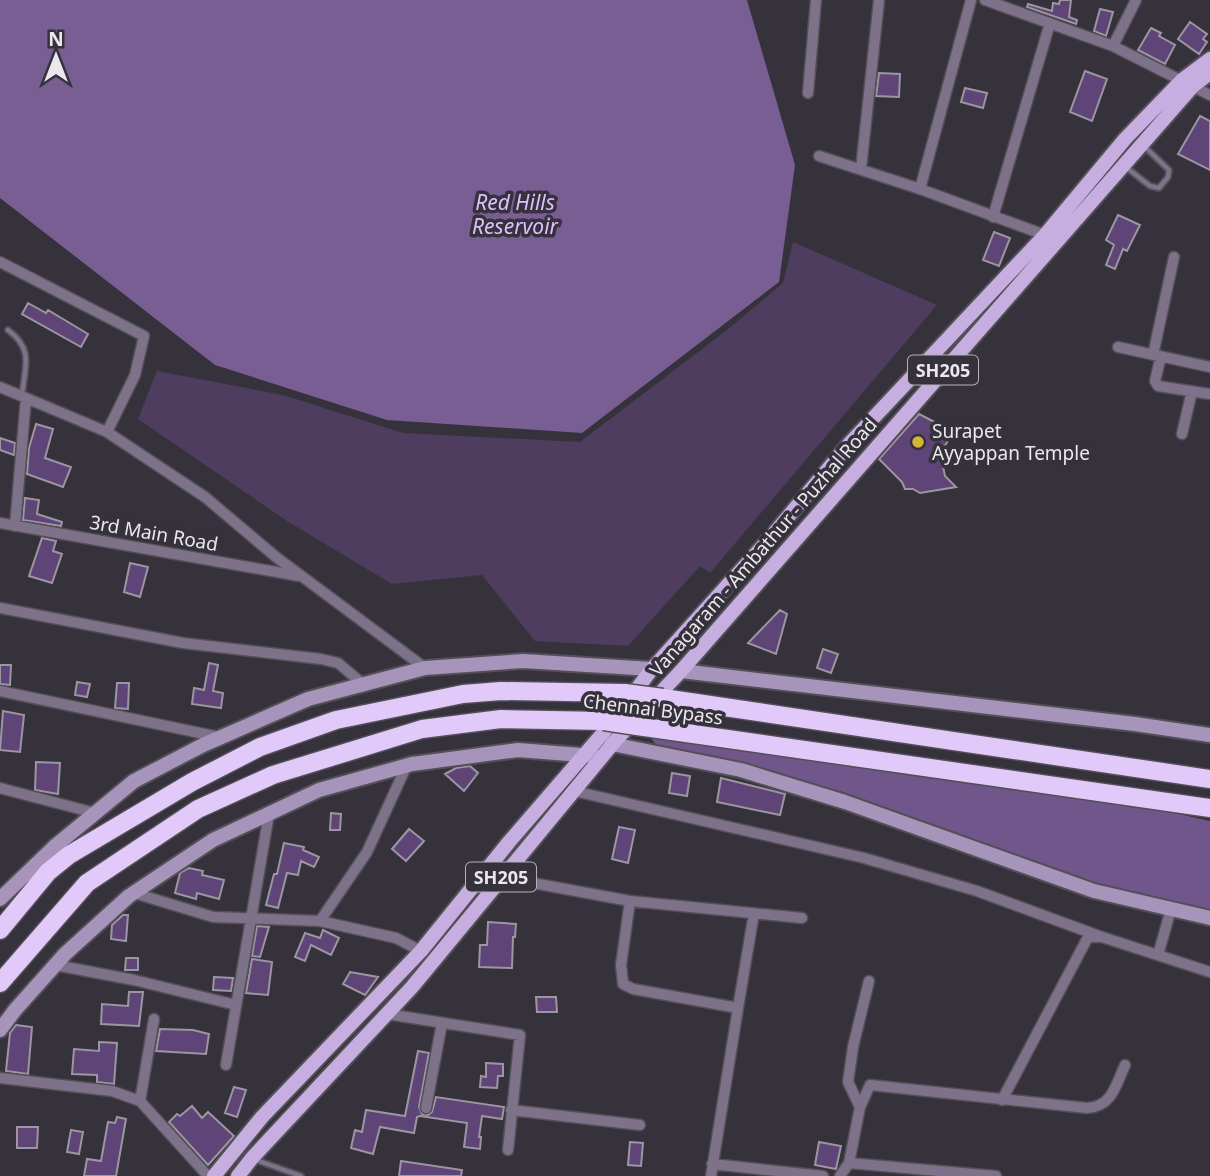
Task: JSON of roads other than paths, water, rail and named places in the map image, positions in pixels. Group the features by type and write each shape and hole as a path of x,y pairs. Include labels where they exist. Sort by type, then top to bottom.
{"highway":[{"name":"Chennai Bypass","path":"0,930 48,872 69,855 192,782 260,747 336,720 463,694 618,692 1210,779"},
{"name":"Chennai Bypass","path":"0,983 87,883 198,809 273,775 422,729 501,719 604,721 1210,808"}],"main road":[{"path":"214,1176 262,1116 421,951 652,669 771,537 849,444 1105,174 1125,139 1210,59"},
{"name":"Vanagaram - Ambathur - Puzhal Road","path":"238,1176 387,1014 612,744 681,671 909,409 1105,174 1122,165 1141,144 1187,83 1210,73"},
{"path":"894,395 909,409"}],"street":[{"path":"808,93 816,0"},
{"path":"861,169 879,0"},
{"path":"920,189 971,0"},
{"path":"985,0 1020,5 1050,23 1113,46 1210,95"},
{"path":"1113,46 1136,0"},
{"path":"993,217 1050,23"},
{"path":"819,156 920,189 1045,235"},
{"path":"1174,257 1154,381 1158,386 1210,394"},
{"path":"0,262 144,336 135,374 107,432"},
{"path":"1118,347 1210,367"},
{"path":"0,387 107,432 205,497 303,577 425,668"},
{"path":"1182,434 1192,391"},
{"path":"15,526 24,397"},
{"name":"3rd Main Road","path":"0,523 303,577"},
{"path":"0,608 183,643 321,659 338,663 363,684"},
{"path":"2,892 134,781 219,737 307,699 425,668 523,661 652,669"},
{"path":"681,671 1135,723 1210,735"},
{"path":"0,691 219,737"},
{"path":"612,744 741,770 845,802 1094,891 1210,918"},
{"path":"0,1030 55,965 134,893 213,840 319,790 407,765 518,750 585,754 601,758"},
{"path":"320,921 367,852 407,765"},
{"path":"0,788 95,813"},
{"path":"574,790 864,859 976,891 1102,937 1210,972"},
{"path":"226,1065 268,814"},
{"path":"501,877 630,901 802,918"},
{"path":"134,893 213,917 320,921 396,938 421,951"},
{"path":"630,901 621,965 623,984 633,989 738,1008"},
{"path":"1158,955 1171,909"},
{"path":"711,1176 754,913"},
{"path":"1002,1100 1081,948 1088,937 1102,937"},
{"path":"55,965 134,980 236,1005"},
{"path":"860,1107 848,1082 853,1047 869,981"},
{"path":"387,1014 520,1035 508,1150"},
{"path":"140,1101 154,1019"},
{"path":"426,1108 442,1023"},
{"path":"840,1176 849,1163 860,1107 870,1085 1098,1108 1110,1096 1125,1065"},
{"path":"0,1078 112,1091 140,1101 208,1176"},
{"path":"511,1110 640,1125"},
{"path":"849,1163 996,1176"},
{"path":"712,1164 823,1176"}],"lane":[{"path":"1122,165 1150,186 1159,187 1168,177 1169,170 1141,144"},
{"path":"8,330 20,338 26,355 24,397"},
{"path":"252,1158 301,1176"}],"water":[{"name":"Red Hills Reservoir","path":"0,0 747,0 795,165 779,282 582,433 387,420 215,365 0,198"}],"place":[{"name":"Surapet Ayyappan Temple","path":"918,442"}]}
